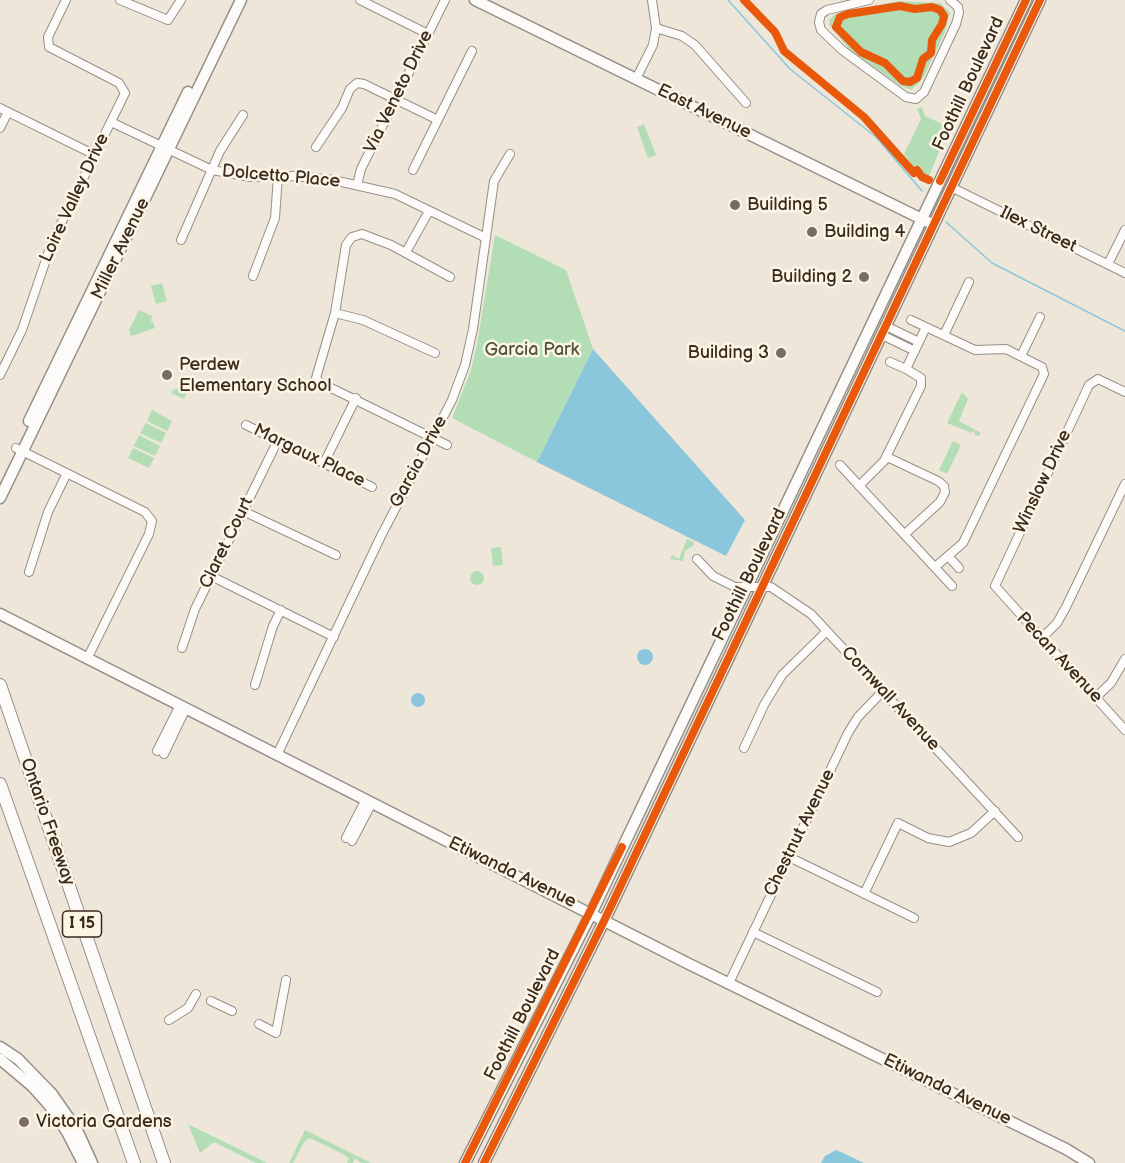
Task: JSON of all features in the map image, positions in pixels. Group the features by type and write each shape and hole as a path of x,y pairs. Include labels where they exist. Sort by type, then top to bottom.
{"highway":[{"name":"Ontario Freeway","path":"0,685 164,1163"},
{"name":"Ontario Freeway","path":"0,784 134,1163"}],"main road":[{"name":"Miller Avenue","path":"165,150 234,0"},
{"name":"Miller Avenue","path":"0,480 18,450 241,0"},
{"name":"East Avenue","path":"475,0 934,225"},
{"name":"Foothill Boulevard","path":"465,1163 592,912 1026,0"},
{"name":"Foothill Boulevard","path":"484,1163 605,919 760,587 1040,0"},
{"name":"Miller Avenue","path":"0,498 18,450"},
{"name":"Etiwanda Avenue","path":"0,614 729,983 1066,1149 1089,1163"},
{"path":"0,1047 40,1079 77,1130 92,1163"},
{"path":"0,1059 18,1073 49,1105 67,1132 83,1163"},
{"path":"18,1073 24,1072 62,1108"}],"street":[{"name":"Loire Valley Drive","path":"0,375 22,330 52,242 111,123 124,89 119,83 54,50 48,44 48,37 66,0"},
{"path":"120,0 168,20 181,0"},
{"path":"360,0 428,34"},
{"name":"Via Veneto Drive","path":"357,185 361,169 444,0"},
{"path":"636,79 653,45 656,28 652,0"},
{"path":"869,0 858,1 821,14 819,22 821,30 842,50 906,97 916,99 924,92 956,24 958,6 950,0"},
{"path":"656,28 682,36 695,45 746,103"},
{"path":"413,170 472,51"},
{"path":"316,147 354,84 364,84 438,120"},
{"path":"0,128 4,110 95,154"},
{"path":"181,240 212,170 243,115"},
{"name":"Dolcetto Place","path":"111,123 212,170 240,176 333,180 396,194 486,238"},
{"name":"Garcia Drive","path":"277,754 381,536 452,400 465,365 494,181 510,154"},
{"path":"253,276 275,218 279,176"},
{"name":"Ilex Street","path":"951,187 1125,273"},
{"path":"406,252 429,211"},
{"path":"1108,264 1125,230"},
{"path":"447,445 356,398 319,382 316,378 335,313 346,245 352,237 362,234 406,252 450,278"},
{"path":"944,335 969,282"},
{"path":"335,313 363,320 435,353"},
{"path":"1021,356 1040,316"},
{"path":"911,320 975,350 1005,349 1042,367 1044,374 963,543 935,567"},
{"path":"906,369 926,327"},
{"path":"884,330 896,342 916,349"},
{"path":"884,330 916,349"},
{"path":"0,352 9,357"},
{"path":"859,486 887,457 922,381 919,375 890,362"},
{"name":"Winslow Drive","path":"995,586 1084,395 1094,380 1102,380 1125,392"},
{"path":"324,463 356,398"},
{"name":"Margaux Place","path":"246,425 372,487"},
{"name":"Claret Court","path":"182,648 195,609 278,440"},
{"path":"18,450 145,512 152,520 149,534 87,659"},
{"path":"887,457 938,481 945,492 940,502 904,534"},
{"path":"840,465 952,586"},
{"path":"29,572 48,512 67,473"},
{"path":"1041,639 1057,623 1066,608 1125,484"},
{"path":"243,511 336,555"},
{"path":"948,556 959,567"},
{"path":"697,559 713,576 735,587 747,588"},
{"path":"212,576 334,637"},
{"name":"Pecan Avenue","path":"995,586 1125,729"},
{"name":"Cornwall Avenue","path":"747,588 771,587 794,600 827,631 1018,837"},
{"path":"255,685 280,610"},
{"path":"744,748 764,705 782,675 827,631"},
{"path":"1095,698 1111,683 1125,659"},
{"name":"Chestnut Avenue","path":"729,983 851,727 883,691"},
{"path":"160,753 183,707"},
{"path":"349,840 369,801"},
{"path":"864,894 898,823 928,838 949,842 971,833 994,811"},
{"path":"789,857 914,918"},
{"path":"753,932 877,992"},
{"path":"259,1024 276,1033 286,980"},
{"path":"169,1020 188,1008 196,994"},
{"path":"211,1001 232,1011"}],"green space":[{"path":"898,1 940,3 950,12 945,32 922,80 911,90 899,85 849,49 829,25 830,19 835,14"},
{"path":"922,107 925,116 949,127 927,181 922,179 904,154 921,119 917,109"},
{"path":"644,124 656,155 648,158 637,127"},
{"name":"Garcia Park","path":"495,235 566,270 593,349 537,462 452,418 471,370"},
{"path":"162,283 167,301 156,304 151,286"},
{"path":"139,310 152,316 151,323 153,322 155,328 131,336 129,330"},
{"path":"191,385 184,399 171,393 173,390"},
{"path":"962,392 968,399 959,421 981,433 979,436 975,435 974,430 972,433 947,423"},
{"path":"152,410 172,421 167,431 147,421"},
{"path":"146,423 166,433 161,443 140,433"},
{"path":"139,435 160,446 155,456 134,446"},
{"path":"953,441 961,445 947,474 939,470"},
{"path":"133,448 154,458 149,468 128,458"},
{"path":"687,539 694,542 694,545 685,551 683,561 670,559 672,555 679,559"},
{"path":"501,547 503,565 493,566 491,548"},
{"path":"477,571 482,573 484,578 482,583 477,585 472,583 470,578 472,573"},
{"path":"188,1124 267,1163 256,1163 214,1142 200,1153"},
{"path":"305,1130 371,1163 361,1163 355,1158 353,1163 347,1163 349,1159 345,1155 310,1138 304,1142 293,1163 289,1163"}],"water":[{"path":"593,349 745,520 726,556 537,462"},
{"path":"645,649 653,657 645,665 637,657"},
{"path":"418,693 423,695 425,700 423,705 418,707 413,705 411,700 413,695"},
{"path":"836,1150 864,1163 821,1163 825,1156"}],"waterway":[{"path":"728,0 790,69 876,137 922,191"},
{"path":"946,222 992,263 1125,331"}],"cycle path":[{"path":"744,0 775,32 784,51 864,117 914,173 917,170 922,177 929,180"},
{"path":"940,181 1026,0"},
{"path":"484,1163 605,919 1040,0"},
{"path":"900,6 915,9 932,7 940,10 944,16 932,40 931,53 923,59 917,78 910,82 903,81 885,63 861,52 836,27 840,17 848,14 900,6"},
{"path":"465,1163 622,847"}],"place":[{"name":"Building 5","path":"735,205"},
{"name":"Building 4","path":"812,232"},
{"name":"Building 2","path":"864,277"},
{"name":"Building 3","path":"781,353"},
{"name":"Perdew Elementary School","path":"167,375"},
{"name":"Victoria Gardens","path":"24,1122"}]}
